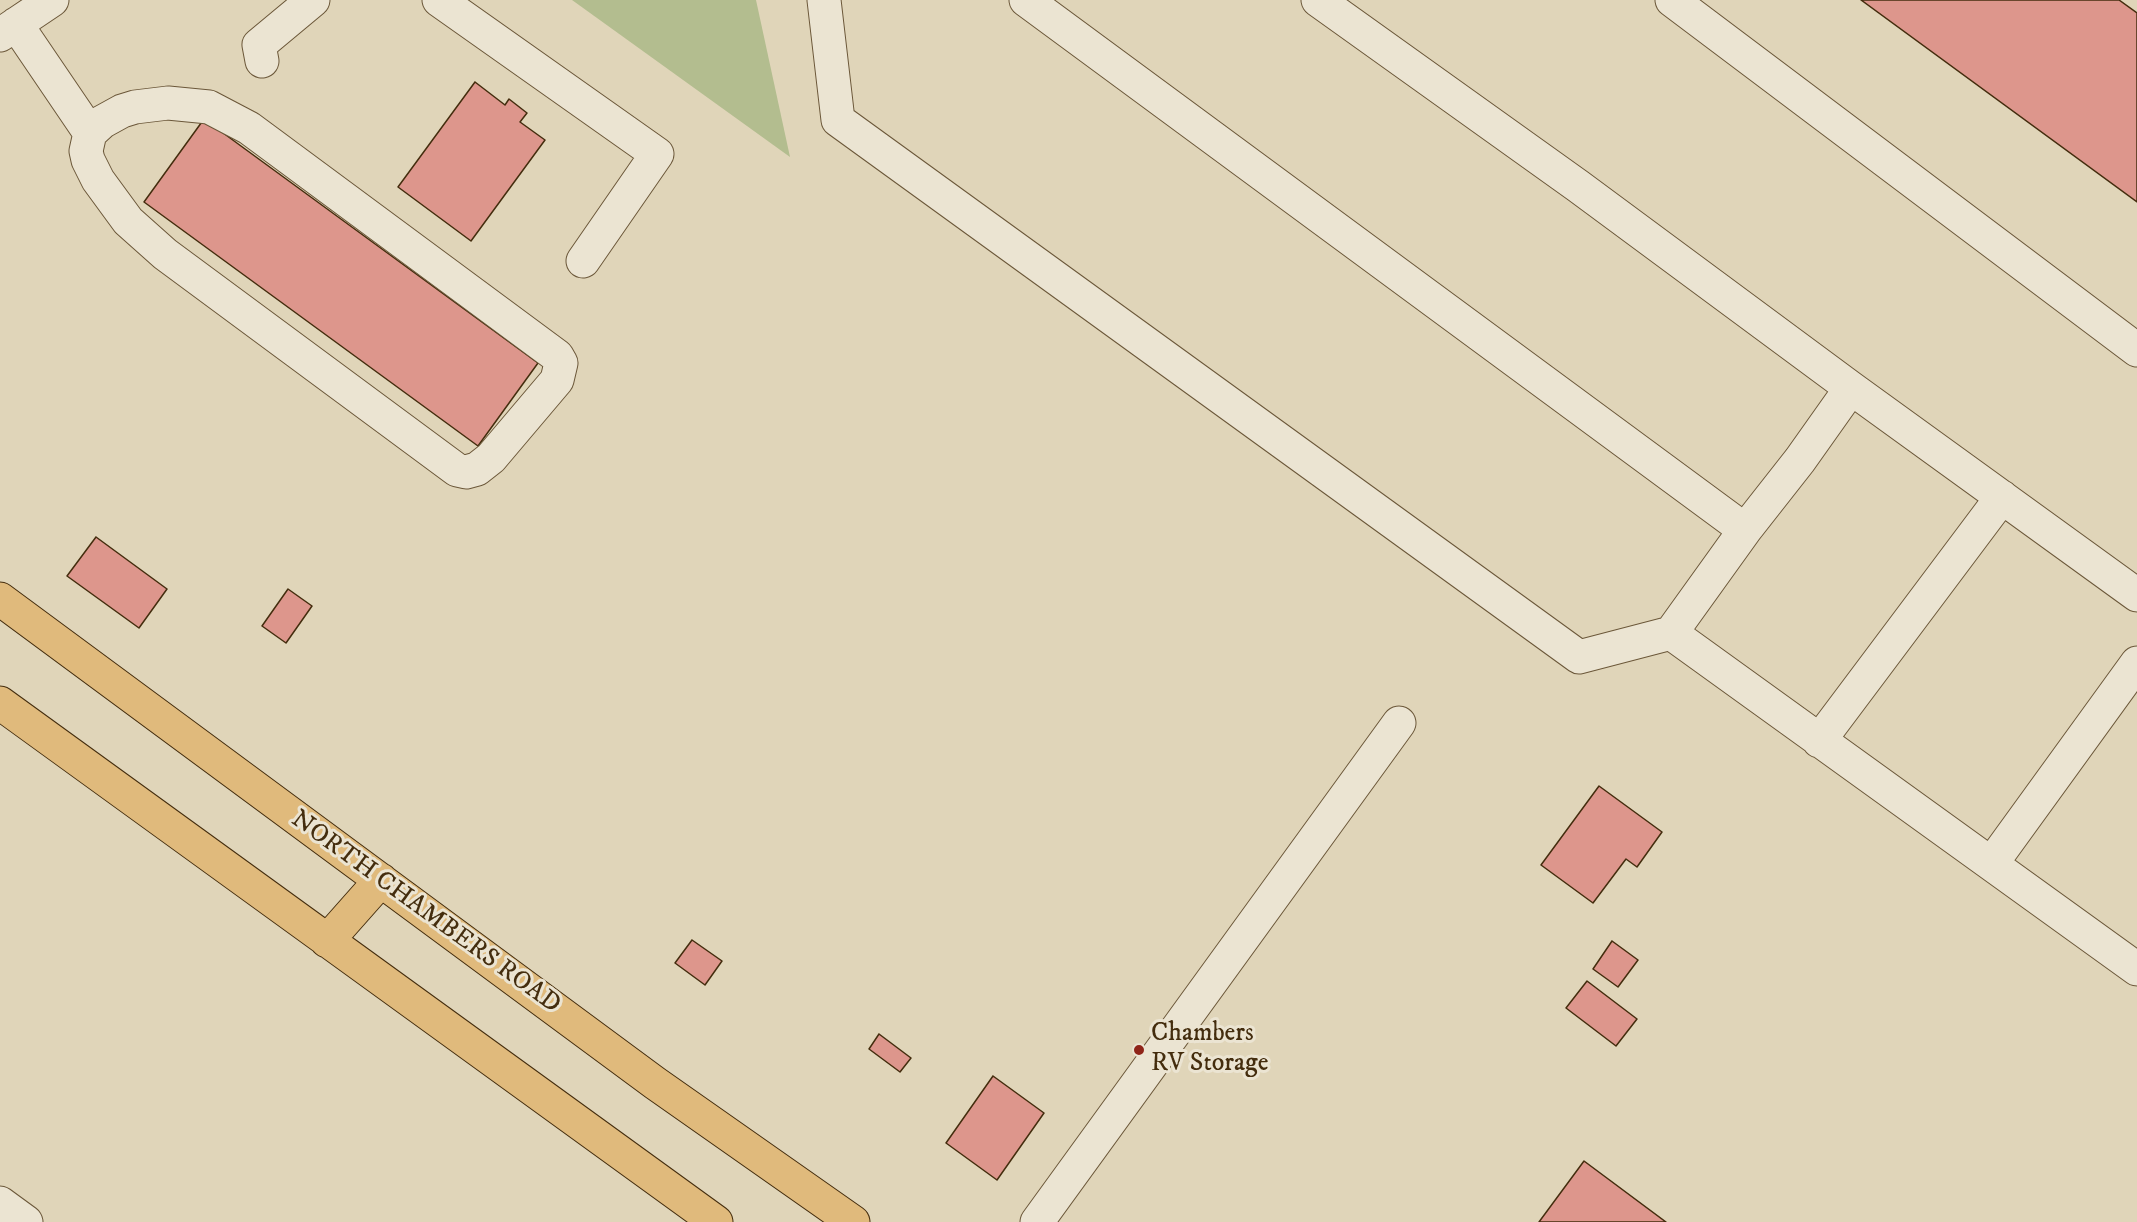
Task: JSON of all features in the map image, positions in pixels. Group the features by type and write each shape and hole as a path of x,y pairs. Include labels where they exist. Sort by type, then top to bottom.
{"main road":[{"name":"NORTH CHAMBERS ROAD","path":"0,599 655,1083 853,1222"},
{"path":"0,703 716,1222"},
{"path":"327,941 381,880"}],"street":[{"path":"52,0 8,29 90,133"},
{"path":"439,0 657,154 583,261"},
{"path":"824,0 838,120 1579,657 1671,633 1851,388"},
{"path":"1026,0 1745,530"},
{"path":"1318,0 1578,186 1851,388 2137,595"},
{"path":"1672,0 2137,350"},
{"path":"262,61 259,45 309,1"},
{"path":"185,104 209,107 224,114 249,128 557,356 561,363 557,380 491,458 477,469 466,472 457,470 142,236 111,200 98,180 86,151 90,133 102,122 122,111 150,105 185,104"},
{"path":"1820,741 2002,497"},
{"path":"1671,633 2137,969"},
{"path":"1992,863 2137,663"},
{"path":"1037,1222 1399,723"},
{"path":"0,1203 26,1222"}],"green space":[{"path":"572,0 756,0 790,157"}],"building":[{"path":"1861,0 2119,0 2137,13 2137,202"},
{"path":"475,82 505,105 509,99 527,113 520,122 545,140 471,241 398,187"},
{"path":"204,119 538,363 478,446 144,202"},
{"path":"96,537 167,589 139,628 67,576"},
{"path":"288,589 312,606 286,643 262,626"},
{"path":"1599,786 1662,832 1637,867 1626,859 1593,903 1541,865"},
{"path":"692,940 722,961 705,985 675,963"},
{"path":"1612,941 1638,960 1618,987 1593,969"},
{"path":"1587,981 1637,1019 1616,1046 1566,1008"},
{"path":"879,1034 911,1058 900,1072 869,1049"},
{"path":"993,1076 1044,1113 997,1180 946,1143"},
{"path":"1584,1161 1666,1222 1539,1222"}],"place":[{"name":"Chambers RV Storage","path":"1139,1050"}]}
